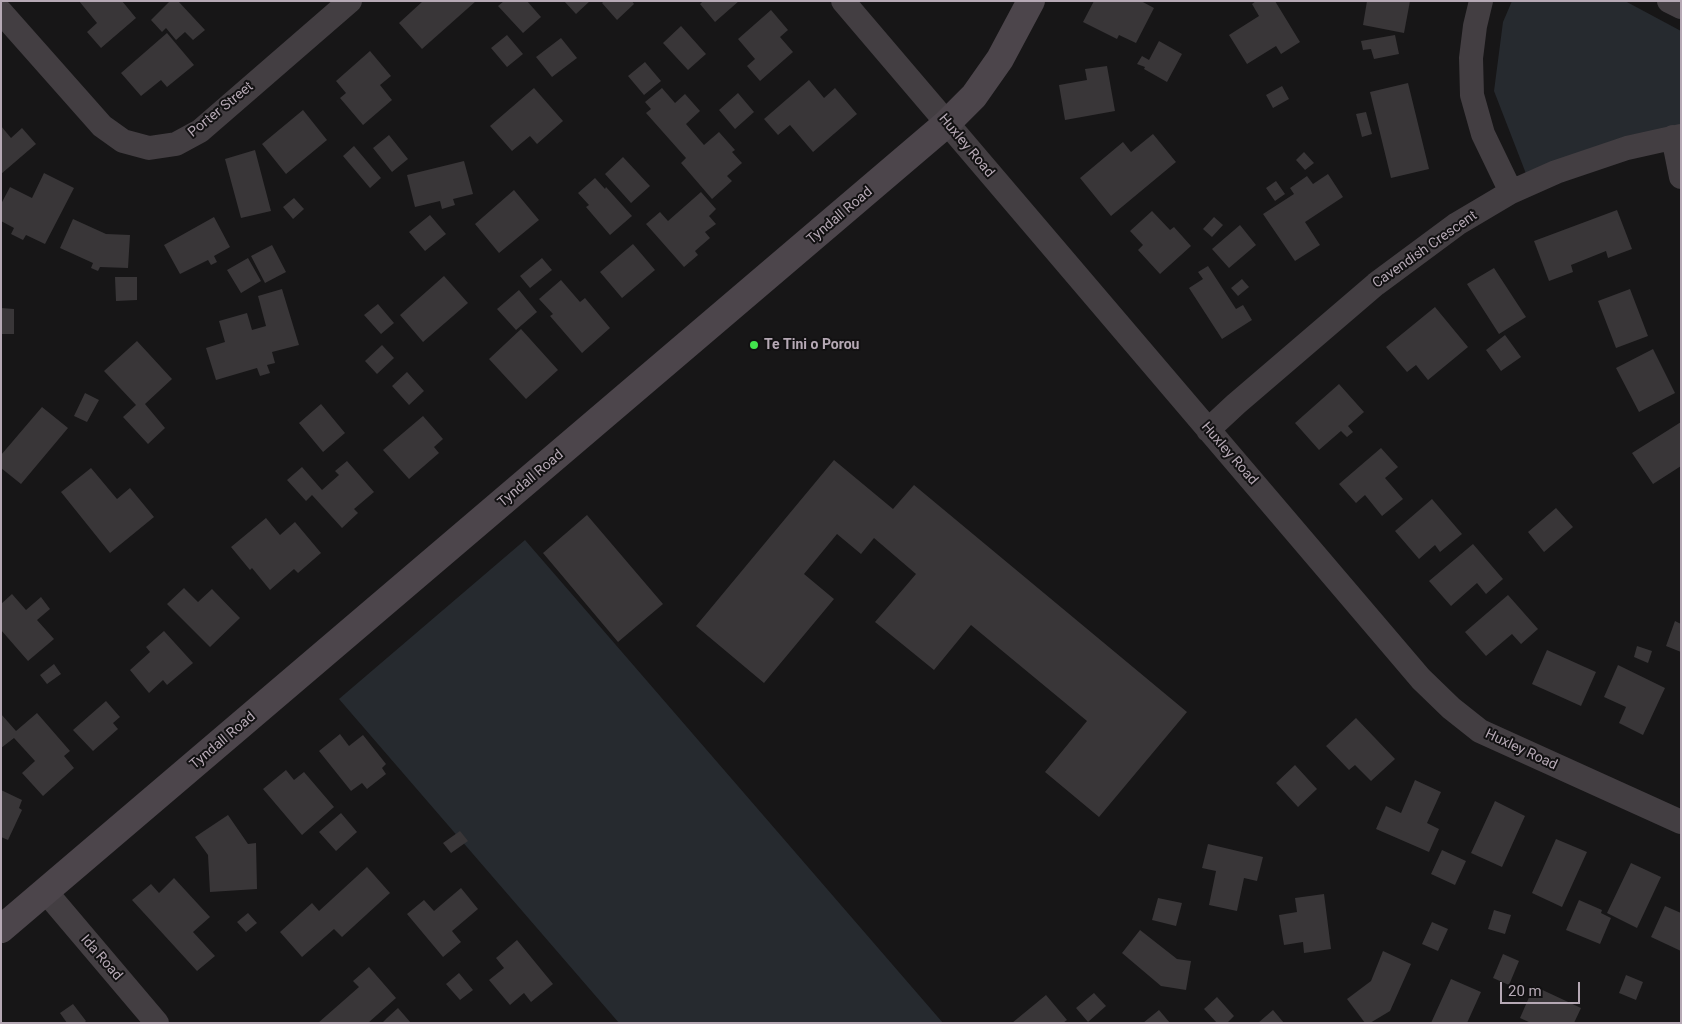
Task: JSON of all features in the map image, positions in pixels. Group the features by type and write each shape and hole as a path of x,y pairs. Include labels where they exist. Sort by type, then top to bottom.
{"street":[{"name":"Porter Street","path":"1,12 102,126 123,141 149,148 176,144 200,131 350,1"},
{"name":"Huxley Road","path":"843,1 946,124 1422,679 1451,708 1480,731 1681,822"},
{"name":"Tyndall Road","path":"1,929 946,124 974,96 1000,59 1031,1"},
{"path":"1481,1 1475,26 1471,58 1472,95 1483,134 1511,192"},
{"path":"1670,1 1681,7"},
{"path":"1677,137 1681,177"},
{"name":"Cavendish Crescent","path":"1208,430 1376,284 1457,224 1511,192 1556,172 1592,158 1677,137"},
{"name":"Ida Road","path":"46,892 157,1023"}],"shaded area":[{"path":"1512,1 1625,1 1681,31 1681,131 1530,184 1494,91 1503,22"},
{"path":"525,540 943,1023 619,1023 339,699"}],"building":[{"path":"79,1 122,1 136,18 101,48 87,32 97,23"},
{"path":"170,1 178,1 205,30 193,40 185,32 176,40 166,28 162,32 151,20"},
{"path":"423,1 476,1 422,49 399,23"},
{"path":"504,1 527,1 541,17 523,33 498,6"},
{"path":"564,1 590,1 576,14"},
{"path":"604,1 632,1 634,4 617,20 602,3"},
{"path":"703,1 739,1 715,22 700,4"},
{"path":"1094,1 1141,1 1154,8 1136,43 1119,35 1117,39 1083,22"},
{"path":"1256,1 1275,1 1300,42 1281,54 1276,46 1247,64 1229,35 1259,16 1252,4"},
{"path":"1367,1 1410,1 1404,33 1363,25"},
{"path":"771,10 788,30 780,37 793,52 760,81 747,66 755,59 738,39"},
{"path":"681,26 706,54 688,70 663,43"},
{"path":"167,33 194,65 167,87 161,80 141,96 121,73"},
{"path":"507,35 523,54 507,67 491,48"},
{"path":"1395,35 1399,54 1374,59 1371,49 1363,50 1361,41"},
{"path":"561,38 577,58 552,77 536,57"},
{"path":"1159,41 1182,54 1167,82 1144,69 1145,67 1137,64 1142,56 1149,60"},
{"path":"370,51 391,76 380,85 392,100 363,125 340,98 346,93 336,81"},
{"path":"645,62 661,81 644,95 628,76"},
{"path":"1107,66 1115,111 1065,120 1059,85 1087,80 1085,69"},
{"path":"809,80 824,98 835,88 857,114 813,152 790,125 778,135 764,119"},
{"path":"1408,83 1429,169 1391,178 1370,92"},
{"path":"1282,86 1289,99 1273,108 1266,95"},
{"path":"534,88 563,121 537,144 530,136 512,151 490,126"},
{"path":"662,88 675,103 685,94 700,111 686,124 704,145 719,132 735,150 732,152 742,163 727,176 732,181 712,199 681,163 686,158 646,113 651,109 645,102"},
{"path":"738,93 754,112 735,129 719,110"},
{"path":"303,110 327,140 286,174 262,144"},
{"path":"1366,112 1372,134 1362,137 1356,114"},
{"path":"1,126 11,138 22,128 36,144 1,174"},
{"path":"1153,134 1176,162 1111,216 1080,178 1123,142 1131,152"},
{"path":"389,135 408,159 392,172 373,148"},
{"path":"354,146 381,178 370,188 343,156"},
{"path":"255,150 271,211 241,218 225,159"},
{"path":"1304,152 1314,163 1305,170 1296,160"},
{"path":"623,157 650,186 631,203 605,174"},
{"path":"464,161 473,194 453,199 455,205 442,209 440,201 415,207 407,175"},
{"path":"44,173 74,188 45,244 26,235 23,240 11,234 14,228 1,221 1,204 10,187 32,198"},
{"path":"1328,174 1343,197 1305,222 1320,245 1295,261 1263,214 1294,194 1290,188 1307,176 1313,184"},
{"path":"595,178 605,189 606,187 632,216 610,235 586,207 589,205 578,193"},
{"path":"1276,181 1285,194 1275,201 1266,188"},
{"path":"514,190 539,220 499,253 475,224"},
{"path":"701,192 716,209 709,216 716,224 705,232 710,238 695,251 698,255 684,267 646,224 660,212 668,221"},
{"path":"294,198 304,209 293,219 283,207"},
{"path":"1617,210 1632,249 1608,258 1606,251 1571,265 1573,272 1549,281 1534,241"},
{"path":"1152,211 1170,230 1174,227 1191,246 1160,274 1138,250 1143,245 1130,231"},
{"path":"430,215 446,234 425,251 409,232"},
{"path":"214,217 230,247 214,256 217,262 211,265 208,260 180,274 164,245"},
{"path":"1214,217 1223,225 1212,237 1203,229"},
{"path":"73,219 106,234 130,235 128,268 100,267 98,271 91,268 93,263 60,248"},
{"path":"1240,225 1256,245 1229,268 1212,249"},
{"path":"633,244 655,270 622,298 600,272"},
{"path":"272,245 286,272 265,283 251,256"},
{"path":"248,258 261,281 241,293 227,270"},
{"path":"542,258 552,270 530,288 520,276"},
{"path":"1208,266 1236,309 1243,305 1252,320 1222,339 1189,288 1203,279 1198,272"},
{"path":"1494,268 1526,317 1499,334 1467,284"},
{"path":"444,276 468,303 423,342 400,315"},
{"path":"115,277 137,277 137,300 116,301"},
{"path":"1242,279 1249,287 1238,296 1231,288"},
{"path":"561,280 580,302 585,298 610,328 582,353 550,316 553,314 539,299"},
{"path":"282,289 299,345 272,352 275,363 267,365 270,373 260,376 257,368 216,380 206,348 225,342 219,321 247,313 252,330 266,326 258,296"},
{"path":"1630,289 1648,336 1616,348 1598,301"},
{"path":"519,290 537,312 516,330 497,309"},
{"path":"378,304 394,323 381,334 364,315"},
{"path":"1435,307 1468,347 1428,380 1416,365 1407,372 1386,347"},
{"path":"1,308 14,309 14,334 1,334"},
{"path":"521,329 558,370 526,399 489,359"},
{"path":"1505,335 1521,357 1501,371 1486,350"},
{"path":"137,341 172,379 145,404 165,428 148,444 123,417 136,405 104,371"},
{"path":"382,345 394,358 377,374 365,361"},
{"path":"1653,349 1675,393 1639,412 1616,368"},
{"path":"407,372 424,391 409,405 392,386"},
{"path":"1339,384 1364,412 1348,426 1353,432 1347,437 1341,431 1319,450 1295,423"},
{"path":"85,393 99,400 87,422 74,416"},
{"path":"321,404 345,433 323,452 299,423"},
{"path":"42,407 68,428 21,484 1,468 1,455"},
{"path":"423,416 443,439 434,447 439,453 409,479 383,450"},
{"path":"1681,422 1681,466 1653,484 1632,453"},
{"path":"1381,448 1398,467 1385,478 1403,499 1382,516 1365,495 1356,503 1339,484"},
{"path":"834,460 893,509 914,485 1187,712 1099,817 1045,772 1087,721 971,625 934,670 875,622 916,574 874,538 861,554 837,534 804,574 834,599 764,683 696,626"},
{"path":"347,461 374,492 354,509 358,513 342,528 312,495 306,501 287,480 302,467 322,490 339,475 335,471"},
{"path":"91,468 117,499 130,488 154,517 110,553 61,492"},
{"path":"1432,499 1462,534 1440,552 1435,545 1419,559 1395,531"},
{"path":"1556,508 1573,527 1544,552 1528,532"},
{"path":"587,515 663,604 618,642 543,553"},
{"path":"266,518 280,535 295,522 321,553 298,573 294,569 270,590 231,547"},
{"path":"1473,544 1503,579 1486,594 1477,583 1451,606 1429,581"},
{"path":"184,588 198,602 212,589 240,618 210,647 167,604"},
{"path":"12,594 26,610 41,597 50,609 37,620 54,639 28,661 1,630 1,604"},
{"path":"1508,595 1538,629 1521,644 1512,634 1486,656 1465,632"},
{"path":"1675,621 1681,624 1681,652 1666,646"},
{"path":"164,631 193,663 167,685 163,680 149,693 130,670 150,652 146,647"},
{"path":"1637,646 1652,651 1648,663 1634,657"},
{"path":"1547,650 1596,672 1581,706 1532,684"},
{"path":"54,664 61,674 47,684 40,675"},
{"path":"1618,665 1665,688 1643,735 1619,723 1626,707 1604,697"},
{"path":"106,701 120,717 113,723 118,729 93,751 73,730"},
{"path":"37,713 70,751 64,756 74,768 43,796 22,773 35,761 14,738 1,748 1,714 16,731"},
{"path":"1356,718 1395,759 1371,781 1355,765 1349,770 1326,746"},
{"path":"340,734 349,746 363,735 386,764 382,768 386,774 367,789 362,783 351,791 319,751"},
{"path":"1295,765 1317,789 1298,807 1276,783"},
{"path":"286,770 294,780 304,772 334,807 302,835 263,789"},
{"path":"1415,780 1441,792 1427,823 1439,829 1429,852 1376,829 1386,806 1401,813"},
{"path":"1,790 22,800 19,808 22,810 8,840 1,837"},
{"path":"1495,801 1525,816 1502,867 1471,853"},
{"path":"341,813 357,832 336,851 319,832"},
{"path":"228,815 248,844 256,843 257,889 210,892 208,855 195,837"},
{"path":"460,831 468,841 451,853 443,843"},
{"path":"1556,839 1587,852 1562,907 1532,893"},
{"path":"1208,844 1263,857 1257,881 1244,878 1237,911 1209,905 1216,871 1202,868"},
{"path":"1442,850 1466,861 1455,885 1431,874"},
{"path":"1631,863 1661,877 1637,928 1607,913"},
{"path":"367,867 390,893 342,937 334,929 302,957 280,932 312,903 319,911"},
{"path":"174,878 210,917 193,932 215,956 197,971 132,900 151,884 159,893"},
{"path":"461,888 478,909 452,931 461,942 443,957 407,914 424,900 434,911"},
{"path":"1324,894 1331,949 1304,953 1303,942 1284,945 1279,915 1297,912 1295,898"},
{"path":"1158,898 1182,903 1176,926 1152,920"},
{"path":"1579,900 1602,910 1601,913 1611,918 1600,944 1566,930"},
{"path":"1665,906 1681,913 1681,951 1651,937"},
{"path":"1494,910 1511,915 1505,934 1488,929"},
{"path":"248,913 257,923 246,932 237,922"},
{"path":"1432,922 1448,929 1438,951 1422,944"},
{"path":"1140,930 1177,959 1191,961 1186,990 1161,986 1122,953"},
{"path":"517,940 553,984 531,1002 524,993 510,1005 489,980 504,968 496,958"},
{"path":"1383,951 1411,964 1390,1011 1370,1023 1365,1023 1347,999 1371,981"},
{"path":"1503,954 1519,961 1509,985 1493,978"},
{"path":"369,967 396,998 368,1023 318,1023 359,987 353,981"},
{"path":"459,973 473,990 460,1000 446,984"},
{"path":"1626,975 1643,982 1636,1000 1619,993"},
{"path":"1451,979 1481,992 1467,1023 1431,1023"},
{"path":"1534,986 1581,1008 1574,1023 1531,1023 1520,1018"},
{"path":"1094,993 1106,1006 1088,1022 1076,1008"},
{"path":"1046,995 1067,1020 1063,1023 1012,1023"},
{"path":"1217,997 1234,1016 1227,1023 1217,1023 1204,1009"},
{"path":"73,1004 86,1021 84,1023 67,1023 60,1013"},
{"path":"398,1008 411,1023 382,1023 387,1018"},
{"path":"1159,1010 1170,1023 1143,1023"},
{"path":"1273,1010 1284,1023 1258,1023"}],"place":[{"name":"Te Tini o Porou","path":"754,345"}]}
